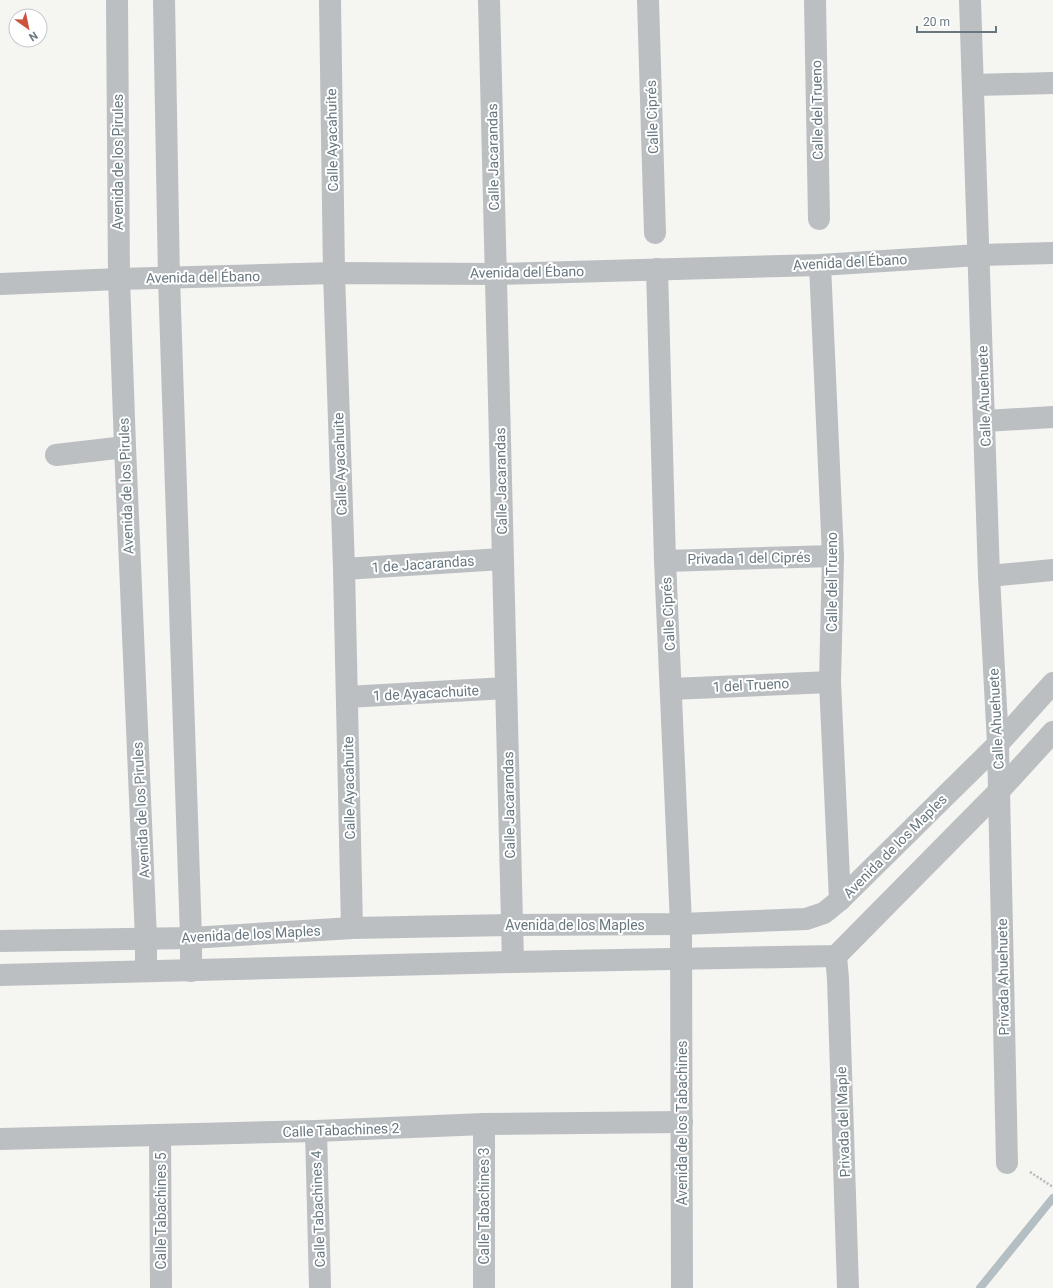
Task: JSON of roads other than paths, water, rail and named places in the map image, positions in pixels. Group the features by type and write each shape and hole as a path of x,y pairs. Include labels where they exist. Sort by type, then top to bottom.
{"street":[{"name":"Avenida de los Pirules","path":"117,0 119,279 124,447 146,939 146,971"},
{"path":"164,0 169,278 191,971"},
{"name":"Calle Ayacahuite","path":"330,0 334,274 344,570 352,928"},
{"name":"Calle Jacarandas","path":"489,0 513,962"},
{"name":"Calle Ciprés","path":"648,0 656,233"},
{"name":"Calle del Trueno","path":"815,0 819,219"},
{"name":"Calle Ahuehuete","path":"970,0 989,576 999,791"},
{"path":"973,85 1053,82"},
{"name":"Avenida del Ébano","path":"0,284 119,279 334,274 496,274 820,264 979,255 1053,253"},
{"name":"Calle del Trueno","path":"820,264 833,556 830,682 840,900"},
{"name":"Calle Ciprés","path":"657,269 665,560 682,958"},
{"path":"985,421 1053,417"},
{"path":"56,455 124,447"},
{"name":"Privada 1 del Ciprés","path":"665,560 833,556"},
{"name":"1 de Jacarandas","path":"344,570 502,559"},
{"path":"989,576 1053,570"},
{"name":"1 del Trueno","path":"671,689 830,682"},
{"name":"Avenida de los Maples","path":"0,941 191,938 352,928 681,924 806,919 824,913 840,900 998,744 1053,683"},
{"name":"1 de Ayacachuite","path":"347,697 506,688"},
{"path":"0,975 682,958 836,956 999,791 1053,732"},
{"name":"Privada Ahuehuete","path":"999,791 1017,1166"},
{"name":"Privada del Maple","path":"836,956 848,1288"},
{"name":"Avenida de los Tabachines","path":"682,958 682,1288"},
{"name":"Calle Tabachines 2","path":"0,1139 316,1131 484,1124 682,1122"},
{"name":"Calle Tabachines 3","path":"484,1124 484,1288"},
{"name":"Calle Tabachines 4","path":"316,1131 320,1288"},
{"name":"Calle Tabachines 5","path":"160,1135 161,1288"}],"waterway":[{"path":"980,1288 1053,1198"}]}
